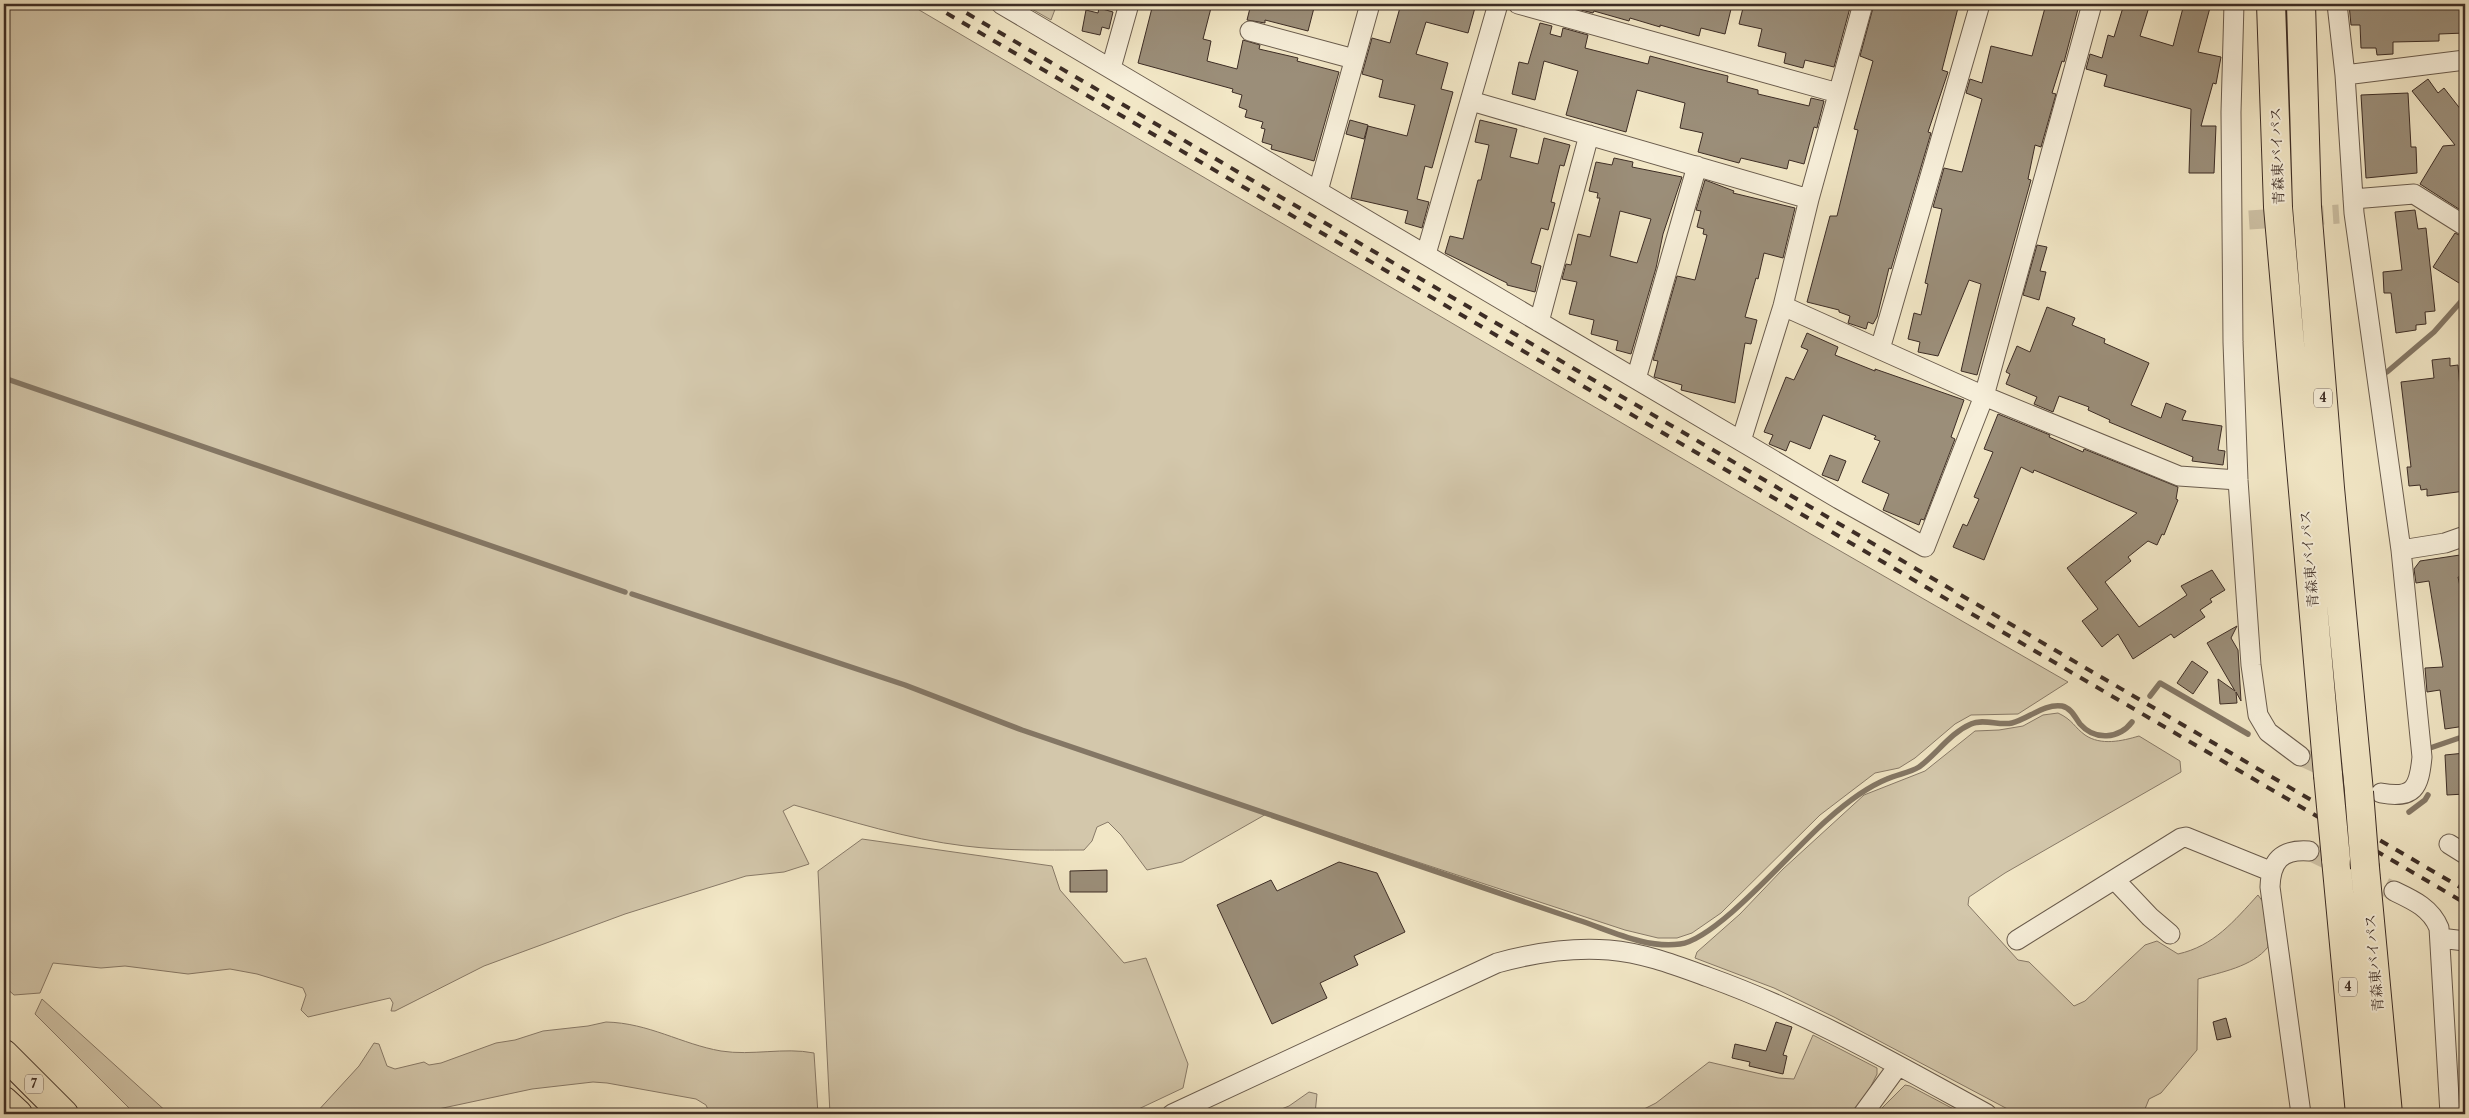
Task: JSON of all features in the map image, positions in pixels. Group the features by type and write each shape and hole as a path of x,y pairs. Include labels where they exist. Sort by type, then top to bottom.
{"highway":[{"name":"青森東バイパス","path":"2270,4 2278,207 2360,1114"},
{"name":"青森東バイパス","path":"2301,4 2307,207 2329,479 2370,792 2365,868 2388,1114"},
{"name":"7","path":"4,1054 64,1114"},
{"name":"7","path":"4,1101 18,1114"}],"street":[{"path":"1001,4 1741,441 1925,547 1984,396 2092,4"},
{"path":"1111,68 1129,4"},
{"path":"1318,191 1370,4"},
{"path":"1426,254 1498,4"},
{"path":"1518,4 1838,93"},
{"path":"1741,441 1783,306 1809,198 1863,4"},
{"path":"1880,349 1980,4"},
{"path":"2234,4 2231,112 2241,220 2233,342 2238,480 2251,665 2258,715 2268,732 2300,756"},
{"path":"2336,4 2345,75 2348,209 2401,550 2421,764 2420,779 2414,789 2400,796 2370,792"},
{"path":"1250,31 1354,59"},
{"path":"2345,75 2465,60"},
{"path":"1471,101 1809,198"},
{"path":"1539,322 1589,135"},
{"path":"1636,379 1697,166"},
{"path":"2348,209 2414,194 2465,226"},
{"path":"1783,306 1984,396 2179,476 2238,480"},
{"path":"2401,550 2445,543 2465,536"},
{"path":"2017,940 2181,838 2186,837 2270,871"},
{"path":"2449,844 2465,854"},
{"path":"2301,1114 2270,887 2270,871 2277,860 2283,856 2292,852 2309,851"},
{"path":"2115,880 2144,911 2170,934"},
{"path":"2394,891 2423,906 2432,915 2439,928 2450,1114"},
{"path":"2440,938 2465,941"},
{"path":"1172,1114 1497,963 1518,957 1571,949 1630,952 1673,964 1768,1000 1807,1017 1987,1114"},
{"path":"1863,1114 1898,1066"}],"shaded area":[{"path":"4,4 909,4 1809,533 2068,682 2018,714 1971,715 1955,724 1915,758 1899,768 1875,773 1820,815 1721,913 1692,933 1677,938 1658,938 1625,930 1268,813 1182,862 1147,870 1121,835 1108,822 1097,827 1092,841 1084,850 995,849 922,839 794,805 783,811 809,864 784,872 746,876 625,914 484,966 395,1011 391,1011 393,1003 390,998 308,1017 301,1010 306,995 303,988 257,974 230,969 188,974 125,966 101,968 53,963 40,993 14,995 4,986"},
{"path":"1023,4 1057,4 1051,20"},
{"path":"2058,713 2067,718 2085,735 2098,740 2119,741 2139,736 2180,761 2181,772 2005,873 1969,897 1968,905 2018,960 2029,962 2074,1006 2085,1001 2145,945 2157,941 2178,954 2191,950 2213,939 2258,895 2263,902 2268,947 2245,964 2198,979 2197,1050 2161,1093 2149,1099 2143,1114 2017,1114 1834,1017 1774,988 1695,958 1697,952 1740,914 1783,869 1864,795 1925,771 1975,731 2023,726 2043,715"},
{"path":"862,839 1052,866 1060,890 1124,963 1146,958 1188,1064 1183,1088 1128,1114 830,1114 818,871"},
{"path":"42,999 169,1114 135,1114 35,1014"},
{"path":"606,1022 636,1026 721,1051 744,1053 803,1051 814,1053 818,1114 710,1114 706,1105 696,1099 593,1082 532,1089 415,1114 315,1114 359,1066 374,1043 379,1044 387,1066 395,1069 424,1062 429,1065 441,1063 496,1043 515,1040 543,1031"},
{"path":"1813,1035 1877,1068 1877,1074 1857,1114 1634,1114 1656,1103 1709,1062 1778,1078 1794,1079"},
{"path":"1905,1085 1963,1114 1871,1114 1873,1110 1881,1109"},
{"path":"1309,1092 1317,1094 1315,1114 1269,1114 1289,1106"}],"building":[{"path":"1153,4 1212,4 1203,39 1211,41 1207,61 1237,69 1243,40 1260,45 1259,49 1298,58 1297,61 1339,72 1314,161 1271,149 1272,145 1262,142 1265,129 1261,128 1263,122 1245,117 1247,110 1239,107 1242,95 1232,92 1233,89 1138,63"},
{"path":"1251,4 1315,4 1308,31 1265,20 1265,23 1247,20"},
{"path":"1401,4 1476,4 1468,33 1426,22 1416,54 1448,63 1441,89 1453,92 1432,168 1425,166 1417,199 1429,202 1422,228 1405,223 1408,211 1351,198 1368,126 1407,136 1415,105 1379,97 1383,80 1362,74 1372,38 1390,43"},
{"path":"1570,4 1708,4 1731,9 1725,34 1701,28 1699,36 1630,18 1629,21 1594,11 1593,13 1569,7"},
{"path":"1744,4 1851,4 1834,67 1805,60 1803,68 1784,63 1786,53 1758,46 1762,29 1739,24"},
{"path":"1874,4 1959,4 1942,70 1948,72 1928,132 1931,133 1891,269 1889,268 1877,317 1873,324 1868,322 1866,329 1848,323 1850,316 1839,312 1839,310 1807,302 1830,216 1837,216 1858,130 1854,129 1873,61 1860,56"},
{"path":"2046,4 2078,9 2064,62 2062,61 2052,93 2056,94 2041,147 2035,145 2028,179 2031,180 1977,375 1961,371 1981,284 1969,280 1938,356 1918,352 1920,342 1908,339 1914,313 1921,315 1928,284 1925,283 1942,209 1933,207 1944,168 1962,172 1982,99 1966,93 1970,79 1982,83 1991,46 2032,56"},
{"path":"2124,4 2149,7 2140,36 2173,46 2184,4 2211,4 2198,52 2221,57 2216,84 2213,83 2201,126 2216,126 2214,173 2189,173 2191,109 2104,86 2107,75 2086,69 2090,54 2102,58 2108,35 2114,37"},
{"path":"2349,4 2465,4 2465,33 2439,34 2439,41 2393,42 2393,54 2377,55 2376,48 2361,48 2360,25 2351,25"},
{"path":"1099,8 1113,12 1109,29 1102,27 1100,35 1082,31 1086,10 1098,13"},
{"path":"1540,23 1552,26 1550,34 1561,37 1563,28 1588,35 1585,48 1648,64 1650,56 1728,76 1727,82 1758,90 1758,94 1809,106 1811,98 1824,101 1817,128 1814,127 1804,164 1789,160 1787,169 1741,158 1739,163 1698,152 1703,133 1680,128 1685,103 1637,90 1626,132 1566,115 1578,71 1544,61 1535,100 1512,94 1519,62 1528,64"},
{"path":"2428,79 2438,93 2444,88 2465,115 2465,213 2420,184 2443,146 2455,145 2412,91"},
{"path":"2408,93 2411,147 2416,147 2417,173 2366,178 2361,95"},
{"path":"1350,120 1368,125 1364,139 1346,134"},
{"path":"1480,120 1517,129 1510,157 1538,164 1544,138 1570,145 1564,166 1560,165 1551,202 1555,203 1548,230 1541,228 1531,263 1541,266 1535,292 1507,285 1507,283 1445,253 1450,236 1463,239 1478,180 1481,180 1489,145 1475,142"},
{"path":"1614,158 1633,162 1632,167 1682,177 1663,234 1656,268 1631,354 1616,350 1618,341 1591,334 1594,320 1569,314 1577,282 1562,279 1566,264 1571,265 1578,234 1590,237 1600,198 1597,198 1598,193 1589,191 1596,162 1612,165","holes":["1620,211 1651,219 1637,263 1610,256"]},
{"path":"1705,180 1734,191 1733,193 1795,208 1783,258 1764,253 1758,279 1756,278 1745,317 1757,320 1751,344 1745,343 1735,403 1681,390 1682,385 1654,377 1658,361 1653,360 1677,276 1695,280 1707,235 1703,234 1704,229 1697,227 1701,211 1696,210"},
{"path":"2415,210 2418,229 2426,228 2435,311 2425,312 2426,324 2416,325 2416,330 2396,333 2391,293 2384,293 2383,272 2402,270 2395,212"},
{"path":"2455,233 2465,238 2465,273 2459,283 2433,267"},
{"path":"2037,245 2047,247 2040,271 2046,272 2039,300 2023,295"},
{"path":"2047,307 2075,318 2072,325 2105,339 2104,343 2149,363 2131,405 2161,418 2166,403 2186,411 2182,420 2222,426 2218,450 2225,451 2223,465 2192,461 2193,457 2109,422 2110,420 2088,410 2089,407 2059,396 2053,412 2034,404 2037,397 2006,384 2010,374 2006,372 2017,346 2030,352"},
{"path":"1807,333 1838,347 1835,355 1875,371 1875,369 1964,400 1951,437 1955,439 1924,520 1921,519 1919,525 1883,510 1889,494 1862,482 1880,441 1874,439 1876,436 1823,415 1810,449 1790,441 1786,451 1769,444 1773,435 1764,432 1786,377 1794,380 1808,350 1801,347"},
{"path":"2450,358 2450,366 2458,365 2463,424 2465,423 2465,491 2427,496 2427,489 2421,490 2420,485 2409,486 2407,467 2411,467 2401,382 2434,378 2432,360"},
{"path":"1998,414 2050,435 2049,437 2083,452 2084,449 2178,487 2176,499 2178,500 2164,535 2162,534 2157,545 2148,541 2128,557 2131,561 2105,582 2139,627 2187,595 2181,586 2212,570 2225,590 2210,599 2212,602 2200,610 2205,617 2174,638 2171,634 2133,659 2118,634 2102,647 2082,621 2098,609 2067,568 2137,513 2034,470 2033,473 2021,467 1984,560 1953,547 1963,524 1967,526 1979,499 1974,497 1993,452 1984,449"},
{"path":"1830,455 1846,461 1838,481 1822,475"},
{"path":"2460,555 2463,577 2458,577 2465,610 2465,726 2445,729 2440,690 2427,692 2425,668 2443,667 2429,581 2416,583 2414,569 2420,561"},
{"path":"2237,626 2231,638 2238,650 2241,701 2236,692 2237,703 2220,704 2218,679 2235,691 2207,643"},
{"path":"2192,661 2208,672 2193,694 2177,683"},
{"path":"2465,753 2465,794 2447,795 2445,755"},
{"path":"1339,862 1377,873 1405,932 1354,956 1358,965 1320,983 1327,998 1272,1024 1217,905 1271,880 1277,891"},
{"path":"1107,870 1107,892 1070,892 1070,871"},
{"path":"2226,1018 2231,1037 2217,1040 2213,1022"},
{"path":"1776,1022 1792,1027 1783,1055 1787,1056 1783,1074 1749,1066 1750,1062 1732,1058 1735,1044 1766,1051"}],"waterway":[{"path":"2387,372 2434,332 2465,297"},
{"path":"4,378 625,592"},
{"path":"632,594 905,685 1022,730 1615,933 1654,944 1680,944 1696,938 1715,926 1756,890 1835,813 1863,791 1891,777 1919,767 1950,738 1971,724 1976,722 2012,723 2043,709 2056,706 2068,709 2086,729 2100,735 2114,735 2127,728 2132,722"},
{"path":"2150,696 2160,683 2248,734"},
{"path":"2430,748 2465,736"},
{"path":"2409,812 2425,800 2428,795"}],"tunnel":[{"path":"2249,220 2339,214"},
{"path":"2300,756 2367,787"},
{"path":"2309,851 2394,891"}],"railway":[{"path":"931,4 2465,903"},
{"path":"951,4 2465,890"}]}
